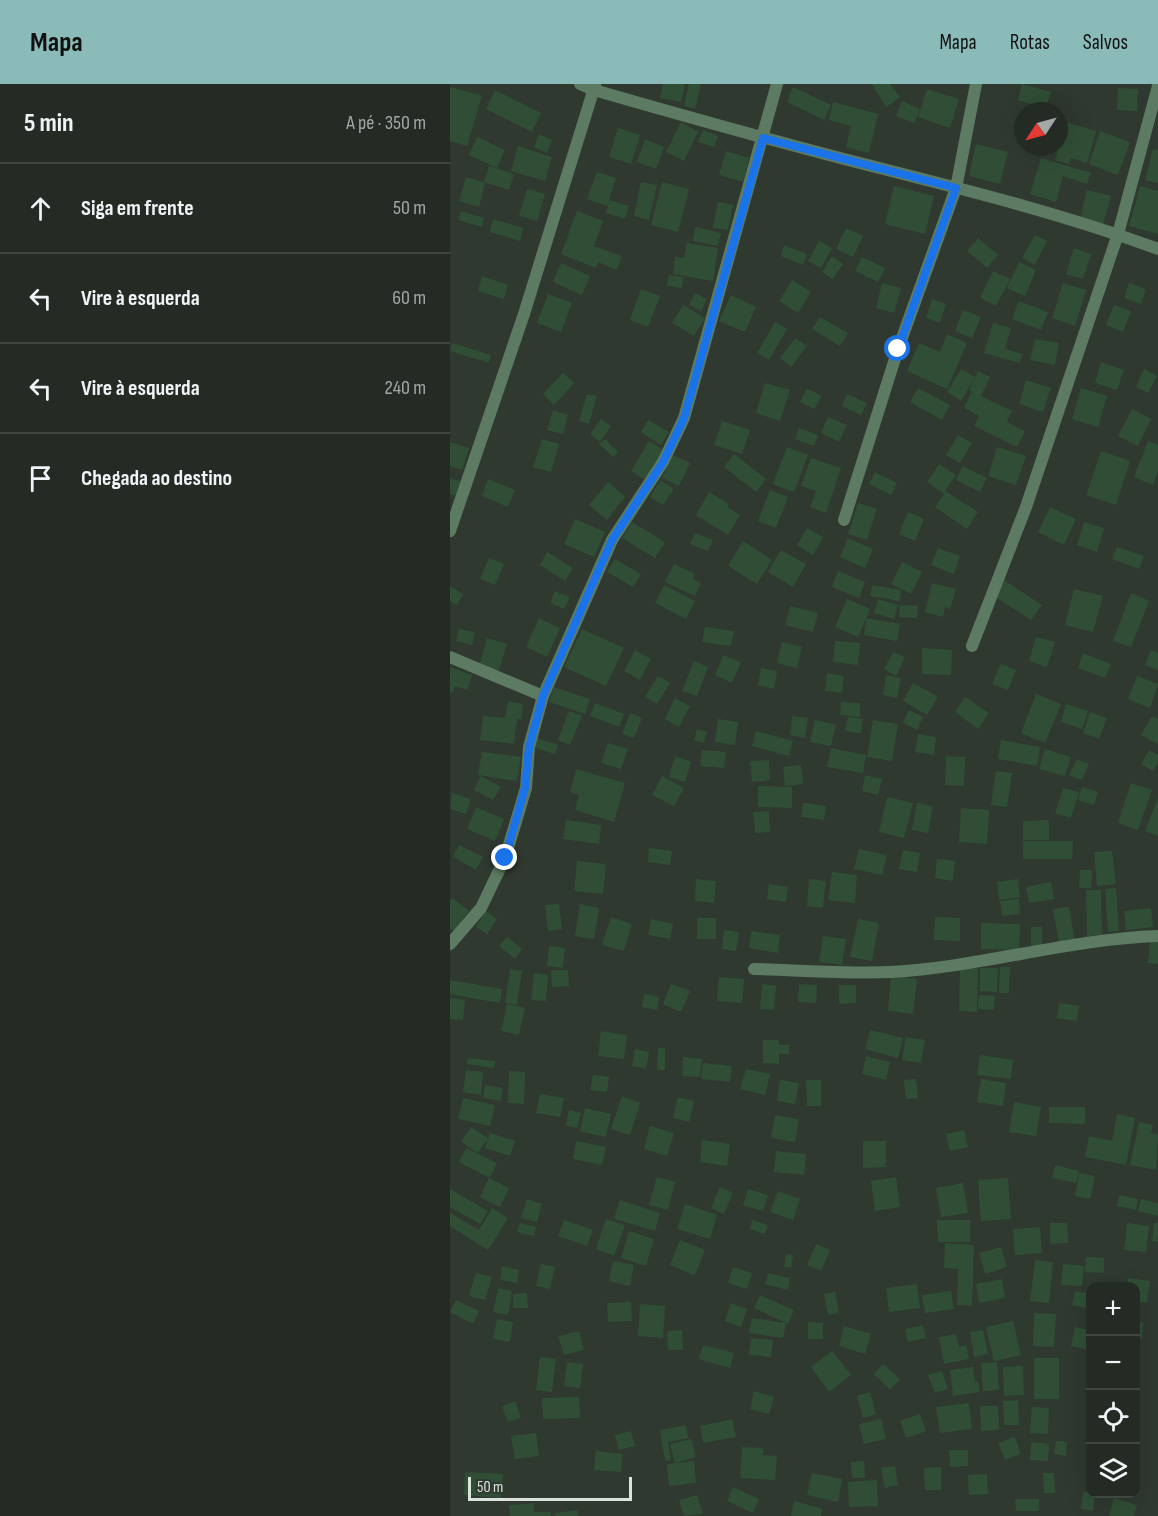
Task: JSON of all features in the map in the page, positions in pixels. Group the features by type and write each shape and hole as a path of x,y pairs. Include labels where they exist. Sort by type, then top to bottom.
{"street":[{"path":"580,84 763,138 956,188 1118,234 1158,249"},
{"path":"450,944 481,908 505,858 525,788 529,747 543,696 612,540 663,462 684,418 777,84"},
{"path":"844,520 898,349 956,188 976,84"},
{"path":"972,646 1026,507 1118,234 1158,86"},
{"path":"450,531 524,314 595,87"},
{"path":"450,657 543,696"},
{"path":"754,969 891,972 990,960 1131,937 1158,936"}],"building":[{"path":"663,84 685,84 681,102 660,98"},
{"path":"689,84 701,84 695,109 684,106"},
{"path":"872,84 890,84 900,97 886,107"},
{"path":"1022,84 1051,92 1048,102 1018,100"},
{"path":"450,87 482,96 467,146 450,141"},
{"path":"793,87 831,105 824,120 787,102"},
{"path":"1118,88 1138,89 1137,111 1117,110"},
{"path":"927,89 959,99 950,128 918,117"},
{"path":"495,90 541,113 532,132 486,109"},
{"path":"902,101 920,109 914,123 896,116"},
{"path":"833,102 878,114 869,153 846,147 851,126 829,120"},
{"path":"681,122 698,132 684,161 666,152"},
{"path":"1068,123 1096,131 1087,163 1071,158 1069,164 1055,160 1056,156 1068,156"},
{"path":"618,128 640,135 631,164 609,157"},
{"path":"703,130 718,136 714,147 698,142"},
{"path":"1100,131 1130,142 1118,175 1089,164"},
{"path":"539,134 552,140 547,153 534,147"},
{"path":"477,137 505,150 497,168 469,155"},
{"path":"645,139 664,147 656,169 637,162"},
{"path":"976,144 1008,152 1000,184 969,176"},
{"path":"518,146 552,157 545,181 511,171"},
{"path":"1153,149 1158,150 1158,183 1145,180"},
{"path":"726,151 749,158 743,182 719,175"},
{"path":"1041,158 1091,173 1087,184 1063,176 1056,202 1030,194"},
{"path":"489,166 514,174 509,190 484,182"},
{"path":"597,172 616,178 607,206 587,199"},
{"path":"466,177 485,183 479,207 459,201"},
{"path":"641,182 657,185 649,220 634,216"},
{"path":"662,182 689,189 678,232 651,225"},
{"path":"894,186 934,196 925,234 885,224"},
{"path":"1140,186 1158,191 1158,234 1129,226"},
{"path":"527,189 545,194 537,221 519,216"},
{"path":"1087,190 1111,196 1103,225 1080,219"},
{"path":"609,200 629,206 625,219 606,213"},
{"path":"718,202 733,205 728,230 713,228"},
{"path":"461,211 484,218 482,227 458,220"},
{"path":"577,211 603,221 594,246 622,256 617,270 598,262 596,268 561,254"},
{"path":"493,219 523,228 520,241 490,232"},
{"path":"695,227 721,233 718,246 693,241"},
{"path":"846,228 863,236 853,257 836,249"},
{"path":"1035,235 1047,241 1035,265 1022,258"},
{"path":"978,238 998,255 987,268 967,251"},
{"path":"819,241 832,248 821,268 808,261"},
{"path":"687,243 718,248 713,281 673,274 675,257 684,258"},
{"path":"784,245 807,254 803,265 781,256"},
{"path":"1074,248 1091,254 1083,279 1066,274"},
{"path":"832,256 843,264 833,279 822,272"},
{"path":"862,257 885,268 878,282 855,271"},
{"path":"1019,262 1036,270 1025,296 1007,288"},
{"path":"561,263 590,276 582,295 553,282"},
{"path":"993,271 1010,279 996,306 980,298"},
{"path":"669,275 683,277 682,288 667,286"},
{"path":"482,276 508,285 504,299 478,291"},
{"path":"792,280 811,292 798,313 779,301"},
{"path":"882,283 901,288 894,313 876,308"},
{"path":"1063,283 1086,290 1075,326 1052,318"},
{"path":"1129,283 1146,289 1141,304 1124,298"},
{"path":"641,289 660,296 648,327 630,320"},
{"path":"695,293 707,299 701,311 689,305"},
{"path":"548,294 572,303 561,332 537,323"},
{"path":"731,295 756,307 745,332 719,321"},
{"path":"932,299 946,304 940,323 926,318"},
{"path":"1019,301 1048,312 1041,330 1012,319"},
{"path":"683,305 705,318 694,336 672,323"},
{"path":"1114,305 1131,311 1123,332 1106,325"},
{"path":"963,310 981,317 972,338 955,331"},
{"path":"820,317 848,333 840,346 812,329"},
{"path":"775,322 787,329 769,360 757,353"},
{"path":"993,323 1011,328 1005,349 1022,354 1020,363 984,353"},
{"path":"947,334 967,343 947,389 907,371 919,343 940,352"},
{"path":"795,338 807,346 791,367 780,358"},
{"path":"1035,339 1059,343 1055,365 1030,360"},
{"path":"452,343 491,355 489,363 450,351"},
{"path":"1101,362 1124,370 1117,390 1095,383"},
{"path":"961,369 975,377 961,401 947,392"},
{"path":"1144,369 1157,376 1148,393 1136,387"},
{"path":"978,371 990,377 981,396 1012,411 1007,422 1025,431 1017,447 974,426 979,416 964,408"},
{"path":"563,373 574,383 554,405 543,394"},
{"path":"1026,380 1051,388 1043,412 1019,404"},
{"path":"765,383 790,390 780,421 756,413"},
{"path":"807,388 822,396 814,409 800,402"},
{"path":"918,388 950,405 942,420 910,402"},
{"path":"1081,388 1107,396 1098,427 1072,419"},
{"path":"587,394 597,396 589,424 579,421"},
{"path":"847,394 867,403 861,415 842,406"},
{"path":"1132,409 1151,419 1138,446 1118,436"},
{"path":"553,410 568,415 563,434 547,430"},
{"path":"828,417 847,425 839,442 821,433"},
{"path":"601,419 611,426 600,442 590,434"},
{"path":"648,420 669,432 661,445 641,432"},
{"path":"722,421 750,430 742,454 714,445"},
{"path":"799,428 818,435 814,446 795,439"},
{"path":"958,435 972,443 960,463 946,455"},
{"path":"542,439 559,444 551,472 533,467"},
{"path":"605,439 618,452 613,457 599,444"},
{"path":"649,441 665,451 647,481 631,471"},
{"path":"1148,441 1158,445 1158,471 1153,485 1134,477"},
{"path":"450,442 469,448 462,470 450,466"},
{"path":"787,447 808,455 794,492 773,484"},
{"path":"997,447 1026,456 1016,485 988,476"},
{"path":"1101,451 1130,461 1116,505 1086,495"},
{"path":"734,454 766,479 756,492 724,467"},
{"path":"673,455 690,463 679,486 662,478"},
{"path":"811,458 841,468 826,513 810,507 816,491 801,486"},
{"path":"939,464 956,475 945,491 978,512 967,529 935,507 944,494 927,482"},
{"path":"963,466 987,478 980,492 956,480"},
{"path":"875,472 897,483 891,495 869,484"},
{"path":"450,478 462,482 458,497 450,494"},
{"path":"488,479 515,490 508,507 482,496"},
{"path":"660,480 674,489 663,505 650,497"},
{"path":"608,482 625,497 607,520 589,505"},
{"path":"770,490 788,497 776,528 758,521"},
{"path":"709,492 729,504 727,507 740,515 728,535 696,515"},
{"path":"858,503 877,509 867,540 848,534"},
{"path":"1050,507 1076,519 1064,545 1038,532"},
{"path":"908,512 924,519 915,541 899,534"},
{"path":"575,519 605,532 594,557 564,544"},
{"path":"632,522 665,542 655,558 622,538"},
{"path":"1084,522 1104,528 1097,552 1077,545"},
{"path":"807,528 823,537 813,555 797,545"},
{"path":"695,533 713,540 708,551 690,544"},
{"path":"848,538 873,549 865,568 840,557"},
{"path":"743,541 772,560 757,584 728,566"},
{"path":"1117,547 1144,556 1139,569 1112,559"},
{"path":"938,548 960,556 954,574 931,565"},
{"path":"781,550 806,564 793,587 768,572"},
{"path":"547,552 573,568 565,581 540,565"},
{"path":"489,558 504,564 495,585 480,579"},
{"path":"615,559 641,574 633,587 607,572"},
{"path":"902,562 922,572 911,594 891,584"},
{"path":"674,564 695,574 693,579 701,583 695,596 665,582"},
{"path":"838,571 865,582 859,598 832,587"},
{"path":"1004,580 1042,605 1031,620 994,596"},
{"path":"932,583 956,589 950,609 945,607 943,617 925,612"},
{"path":"664,585 695,601 686,619 655,603"},
{"path":"872,585 901,590 900,601 870,596"},
{"path":"450,586 463,594 457,605 450,601"},
{"path":"1074,589 1103,596 1093,632 1065,625"},
{"path":"555,591 570,597 564,609 550,603"},
{"path":"1131,593 1149,601 1131,647 1113,641"},
{"path":"847,599 870,609 858,637 835,627"},
{"path":"878,599 898,605 894,619 874,613"},
{"path":"900,605 918,606 917,618 899,617"},
{"path":"790,606 818,613 813,632 785,625"},
{"path":"539,618 560,628 547,657 526,647"},
{"path":"866,618 900,624 897,641 864,635"},
{"path":"705,627 734,631 731,646 702,642"},
{"path":"459,629 475,632 472,645 456,641"},
{"path":"582,629 624,648 606,686 564,667"},
{"path":"1036,637 1055,642 1047,667 1029,661"},
{"path":"487,638 507,644 499,671 479,666"},
{"path":"835,641 860,643 858,665 833,662"},
{"path":"782,642 802,647 797,668 777,663"},
{"path":"922,648 952,650 951,675 922,674"},
{"path":"635,650 651,659 640,680 624,671"},
{"path":"1151,650 1158,653 1158,670 1145,665"},
{"path":"893,652 905,657 896,676 884,669"},
{"path":"1083,653 1111,664 1105,678 1078,668"},
{"path":"723,655 741,662 732,683 715,675"},
{"path":"694,661 708,667 697,696 682,691"},
{"path":"1001,664 1016,670 1008,690 992,684"},
{"path":"450,667 472,675 467,690 455,686 453,693 450,692"},
{"path":"761,668 777,671 774,689 758,685"},
{"path":"827,673 844,676 842,693 825,691"},
{"path":"886,675 901,678 897,698 883,695"},
{"path":"658,676 670,683 657,704 645,697"},
{"path":"1137,676 1158,684 1150,708 1128,699"},
{"path":"913,683 938,697 927,715 903,701"},
{"path":"554,687 590,699 585,714 549,702"},
{"path":"1036,694 1061,704 1045,743 1021,733"},
{"path":"965,697 989,713 978,729 955,712"},
{"path":"675,698 690,706 679,727 665,719"},
{"path":"508,701 523,704 521,720 517,719 514,744 480,740 483,716 505,718"},
{"path":"841,702 860,703 860,717 840,715"},
{"path":"595,703 624,714 619,727 590,716"},
{"path":"1066,704 1088,711 1082,729 1061,722"},
{"path":"909,710 923,717 917,730 903,723"},
{"path":"569,711 582,716 570,745 558,740"},
{"path":"1090,712 1107,718 1099,739 1083,733"},
{"path":"630,713 642,718 634,738 622,734"},
{"path":"792,716 808,718 805,738 790,735"},
{"path":"1152,716 1158,719 1158,744 1141,735"},
{"path":"848,717 863,719 861,733 845,731"},
{"path":"718,719 738,722 735,745 715,742"},
{"path":"815,720 836,725 831,746 810,742"},
{"path":"873,720 898,724 892,761 867,757"},
{"path":"697,729 707,732 704,743 694,740"},
{"path":"756,731 793,741 789,756 752,746"},
{"path":"918,734 936,737 934,755 915,752"},
{"path":"536,738 558,745 555,754 533,747"},
{"path":"1001,740 1040,747 1037,766 998,759"},
{"path":"608,743 628,749 621,769 601,763"},
{"path":"831,748 866,755 863,773 827,767"},
{"path":"1045,749 1071,757 1065,776 1039,769"},
{"path":"702,750 726,752 724,768 700,766"},
{"path":"1149,750 1158,755 1158,762 1153,771 1141,764"},
{"path":"482,752 521,757 517,781 478,775"},
{"path":"675,756 691,762 685,782 669,777"},
{"path":"946,756 965,757 964,786 945,785"},
{"path":"1077,759 1089,764 1082,780 1069,775"},
{"path":"769,760 770,780 752,782 750,761"},
{"path":"801,765 803,784 785,786 783,767"},
{"path":"576,769 625,783 614,822 575,810 579,795 570,792"},
{"path":"996,771 1012,773 1007,807 991,805"},
{"path":"865,775 882,779 878,795 862,791"},
{"path":"481,776 501,787 493,800 474,790"},
{"path":"662,776 684,788 674,806 652,795"},
{"path":"1131,783 1152,790 1138,830 1118,823"},
{"path":"758,786 792,787 792,808 758,807"},
{"path":"1082,787 1098,792 1094,805 1078,800"},
{"path":"1063,788 1079,792 1071,818 1055,813"},
{"path":"452,793 471,799 466,814 450,809"},
{"path":"887,797 913,803 904,838 879,832"},
{"path":"1158,798 1158,836 1145,831"},
{"path":"803,803 826,806 824,820 801,817"},
{"path":"917,803 933,806 928,833 912,830"},
{"path":"476,807 504,819 495,841 467,829"},
{"path":"961,808 989,810 987,844 959,842"},
{"path":"769,811 770,832 755,833 753,812"},
{"path":"566,820 601,825 599,844 563,839"},
{"path":"1049,820 1049,840 1023,840 1023,821"},
{"path":"1023,841 1073,841 1072,859 1023,859"},
{"path":"459,845 483,857 476,870 453,857"},
{"path":"649,848 672,851 670,865 648,862"},
{"path":"859,849 887,855 882,875 854,869"},
{"path":"903,850 920,853 917,872 899,869"},
{"path":"1112,851 1116,884 1097,886 1094,852"},
{"path":"937,859 955,861 953,881 935,878"},
{"path":"577,861 606,864 603,894 574,891"},
{"path":"1080,870 1092,870 1091,888 1079,888"},
{"path":"832,872 857,875 855,903 828,900"},
{"path":"696,879 716,881 714,903 695,901"},
{"path":"809,879 826,881 823,908 807,906"},
{"path":"1018,879 1020,897 999,900 997,882"},
{"path":"1051,882 1054,899 1029,903 1026,887"},
{"path":"769,884 788,887 786,902 767,899"},
{"path":"1116,888 1119,931 1108,932 1105,889"},
{"path":"1086,890 1101,890 1102,935 1087,936"},
{"path":"452,898 469,911 454,931 450,928"},
{"path":"1019,899 1020,914 1002,916 1000,901"},
{"path":"559,904 562,929 548,931 545,905"},
{"path":"580,904 599,908 594,939 575,936"},
{"path":"1069,907 1075,942 1059,944 1053,909"},
{"path":"1151,908 1153,927 1126,930 1124,911"},
{"path":"486,911 497,919 487,934 476,927"},
{"path":"611,917 632,924 624,951 602,945"},
{"path":"935,917 960,918 960,941 934,940"},
{"path":"697,918 716,918 716,939 697,939"},
{"path":"651,919 673,924 670,939 648,935"},
{"path":"858,919 879,923 872,961 850,957"},
{"path":"981,923 1020,924 1019,950 981,949"},
{"path":"1031,927 1042,927 1042,946 1031,946"},
{"path":"724,930 739,932 736,951 722,949"},
{"path":"751,931 780,935 778,953 749,948"},
{"path":"823,936 846,939 842,965 819,962"},
{"path":"507,937 522,949 515,959 499,946"},
{"path":"1150,941 1158,942 1158,964 1148,963"},
{"path":"549,946 565,948 563,968 547,966"},
{"path":"1000,967 1010,967 1009,993 999,993"},
{"path":"960,968 978,968 977,1012 959,1011"},
{"path":"980,968 998,968 997,992 980,991"},
{"path":"510,969 522,971 517,1005 505,1003"},
{"path":"551,970 568,970 569,986 552,987"},
{"path":"534,973 548,975 546,1001 531,1000"},
{"path":"891,976 917,979 913,1014 888,1011"},
{"path":"719,977 744,979 742,1003 717,1001"},
{"path":"450,980 502,989 500,1003 450,994"},
{"path":"671,984 690,991 681,1012 663,1004"},
{"path":"762,984 776,986 774,1010 760,1009"},
{"path":"799,984 817,985 816,1003 798,1002"},
{"path":"839,985 856,985 856,1003 839,1004"},
{"path":"644,994 659,997 657,1010 642,1007"},
{"path":"979,995 995,996 994,1010 978,1009"},
{"path":"450,998 465,1000 463,1020 450,1019"},
{"path":"1059,1003 1079,1006 1077,1021 1057,1018"},
{"path":"507,1004 525,1008 519,1035 501,1031"},
{"path":"870,1030 903,1038 898,1058 865,1049"},
{"path":"601,1031 627,1035 624,1059 598,1056"},
{"path":"906,1037 925,1040 921,1063 902,1060"},
{"path":"763,1040 779,1040 779,1045 789,1045 789,1054 779,1054 779,1064 763,1063"},
{"path":"658,1048 665,1048 665,1070 657,1070"},
{"path":"635,1049 649,1052 646,1069 632,1066"},
{"path":"980,1055 1013,1060 1011,1079 977,1075"},
{"path":"866,1056 890,1062 886,1080 862,1074"},
{"path":"683,1057 702,1059 700,1077 682,1076"},
{"path":"468,1058 495,1061 494,1068 467,1064"},
{"path":"703,1063 732,1066 730,1082 701,1079"},
{"path":"746,1069 770,1074 765,1095 740,1089"},
{"path":"466,1070 483,1072 481,1095 463,1092"},
{"path":"509,1071 525,1072 524,1104 508,1103"},
{"path":"593,1075 609,1077 607,1092 590,1090"},
{"path":"916,1079 918,1098 906,1099 904,1080"},
{"path":"981,1079 1006,1083 1003,1106 977,1102"},
{"path":"780,1080 799,1083 795,1104 777,1101"},
{"path":"806,1080 821,1080 821,1106 807,1106"},
{"path":"485,1085 503,1088 501,1101 483,1098"},
{"path":"540,1094 564,1098 560,1117 536,1113"},
{"path":"622,1096 640,1103 630,1135 611,1129"},
{"path":"678,1097 694,1101 689,1122 673,1118"},
{"path":"463,1098 495,1105 490,1126 458,1119"},
{"path":"1014,1102 1041,1107 1036,1136 1009,1132"},
{"path":"1049,1107 1085,1107 1085,1124 1049,1123"},
{"path":"585,1108 611,1114 606,1137 580,1131"},
{"path":"569,1110 581,1113 577,1128 566,1125"},
{"path":"1117,1114 1135,1118 1126,1165 1085,1157 1089,1136 1112,1141"},
{"path":"775,1115 799,1119 795,1142 771,1138"},
{"path":"1139,1122 1153,1125 1151,1133 1158,1135 1156,1170 1130,1165"},
{"path":"650,1126 674,1133 667,1156 644,1149"},
{"path":"471,1127 488,1138 478,1153 461,1142"},
{"path":"964,1130 968,1147 950,1151 946,1134"},
{"path":"490,1133 515,1141 510,1156 485,1148"},
{"path":"702,1140 730,1144 727,1166 700,1162"},
{"path":"576,1141 606,1147 602,1165 573,1159"},
{"path":"863,1141 886,1141 886,1167 863,1168"},
{"path":"466,1148 497,1163 490,1178 459,1162"},
{"path":"776,1151 806,1154 804,1175 774,1172"},
{"path":"1055,1165 1079,1171 1076,1183 1052,1178"},
{"path":"1079,1173 1095,1176 1090,1199 1075,1196"},
{"path":"657,1177 675,1182 668,1210 649,1205"},
{"path":"896,1177 900,1207 875,1211 871,1181"},
{"path":"489,1178 509,1188 500,1207 480,1197"},
{"path":"1008,1178 1011,1219 981,1221 978,1180"},
{"path":"963,1183 968,1213 941,1217 936,1188"},
{"path":"720,1187 733,1193 724,1214 711,1208"},
{"path":"450,1189 488,1211 480,1224 450,1207"},
{"path":"748,1189 768,1195 763,1211 743,1205"},
{"path":"778,1191 800,1199 793,1220 770,1212"},
{"path":"1119,1195 1138,1199 1136,1210 1117,1206"},
{"path":"527,1199 542,1204 537,1222 521,1218"},
{"path":"1141,1199 1158,1203 1158,1216 1138,1211"},
{"path":"620,1200 660,1213 655,1231 614,1219"},
{"path":"685,1204 717,1215 710,1239 677,1229"},
{"path":"492,1208 508,1218 488,1250 450,1226 450,1213 479,1230"},
{"path":"606,1219 625,1225 614,1256 596,1249"},
{"path":"564,1220 593,1230 587,1246 558,1236"},
{"path":"752,1220 768,1225 765,1234 750,1229"},
{"path":"937,1220 970,1220 970,1242 938,1242"},
{"path":"520,1223 536,1227 534,1236 517,1232"},
{"path":"1050,1223 1067,1223 1068,1243 1050,1244"},
{"path":"1127,1223 1149,1226 1146,1252 1124,1250"},
{"path":"1154,1223 1158,1223 1158,1242 1152,1241"},
{"path":"1040,1227 1042,1253 1015,1255 1013,1229"},
{"path":"629,1231 654,1239 646,1266 621,1258"},
{"path":"680,1240 705,1250 695,1275 670,1265"},
{"path":"945,1243 974,1245 972,1306 957,1305 958,1269 944,1268"},
{"path":"816,1244 830,1250 821,1271 807,1265"},
{"path":"1001,1247 1007,1267 985,1274 979,1253"},
{"path":"786,1254 793,1255 791,1268 784,1267"},
{"path":"1086,1257 1104,1258 1104,1273 1085,1272"},
{"path":"1035,1260 1053,1262 1049,1303 1030,1301"},
{"path":"613,1261 634,1265 630,1286 609,1281"},
{"path":"541,1264 555,1267 550,1289 536,1286"},
{"path":"1063,1264 1084,1266 1082,1286 1061,1285"},
{"path":"502,1266 519,1270 517,1283 500,1280"},
{"path":"733,1267 752,1273 747,1289 728,1283"},
{"path":"476,1273 492,1277 485,1300 469,1296"},
{"path":"768,1273 790,1278 788,1290 765,1284"},
{"path":"1128,1278 1150,1281 1147,1303 1140,1302 1140,1282 1128,1282"},
{"path":"1002,1279 1005,1298 979,1303 976,1284"},
{"path":"917,1284 920,1308 889,1312 886,1288"},
{"path":"498,1288 512,1291 508,1315 493,1312"},
{"path":"951,1291 954,1309 925,1313 922,1295"},
{"path":"1075,1291 1086,1293 1086,1308 1072,1305"},
{"path":"835,1292 839,1313 828,1315 824,1294"},
{"path":"527,1293 528,1308 513,1308 513,1294"},
{"path":"760,1295 794,1310 788,1324 754,1308"},
{"path":"456,1300 479,1311 473,1324 450,1312"},
{"path":"631,1302 632,1321 608,1322 607,1303"},
{"path":"731,1303 747,1309 741,1327 725,1321"},
{"path":"640,1304 665,1306 663,1338 638,1336"},
{"path":"1034,1313 1056,1314 1054,1347 1033,1346"},
{"path":"752,1318 786,1323 783,1338 749,1333"},
{"path":"497,1319 513,1322 510,1342 493,1339"},
{"path":"1013,1321 1021,1355 994,1361 986,1327"},
{"path":"808,1322 823,1323 823,1339 808,1339"},
{"path":"1140,1323 1143,1323 1142,1339 1140,1339"},
{"path":"923,1325 926,1338 908,1342 905,1329"},
{"path":"844,1326 871,1334 865,1354 839,1346"},
{"path":"1075,1327 1086,1329 1086,1349 1071,1346"},
{"path":"682,1330 683,1350 668,1350 667,1331"},
{"path":"983,1330 988,1354 974,1357 970,1332"},
{"path":"579,1331 584,1350 564,1355 558,1336"},
{"path":"956,1334 959,1347 966,1345 969,1359 944,1364 939,1337"},
{"path":"751,1338 773,1340 771,1357 749,1355"},
{"path":"703,1345 734,1353 730,1368 699,1359"},
{"path":"832,1351 851,1375 829,1392 811,1367"},
{"path":"540,1357 556,1359 552,1392 536,1390"},
{"path":"1034,1358 1059,1358 1059,1399 1034,1399"},
{"path":"567,1362 583,1364 580,1388 564,1386"},
{"path":"997,1362 999,1390 983,1391 981,1363"},
{"path":"883,1364 900,1379 890,1390 874,1374"},
{"path":"1023,1366 1024,1395 1004,1396 1003,1367"},
{"path":"973,1367 975,1382 978,1381 980,1392 953,1396 950,1370"},
{"path":"942,1371 948,1389 935,1393 928,1375"},
{"path":"754,1391 774,1397 769,1414 750,1409"},
{"path":"870,1392 876,1414 863,1418 857,1396"},
{"path":"579,1397 580,1418 543,1419 542,1398"},
{"path":"1018,1400 1019,1425 1004,1425 1003,1401"},
{"path":"515,1401 521,1418 508,1422 502,1406"},
{"path":"969,1403 972,1429 940,1433 936,1407"},
{"path":"980,1406 998,1406 999,1430 981,1431"},
{"path":"1032,1407 1049,1408 1048,1434 1030,1433"},
{"path":"920,1414 926,1431 906,1438 900,1421"},
{"path":"732,1419 736,1437 703,1443 700,1426"},
{"path":"881,1419 886,1439 864,1444 859,1424"},
{"path":"686,1425 688,1438 668,1442 671,1460 665,1461 660,1430"},
{"path":"631,1431 635,1446 619,1450 615,1435"},
{"path":"536,1433 539,1456 515,1459 511,1436"},
{"path":"1015,1437 1021,1454 1005,1460 998,1443"},
{"path":"691,1439 696,1457 675,1463 670,1444"},
{"path":"1056,1441 1067,1442 1066,1456 1054,1454"},
{"path":"1031,1442 1049,1444 1048,1461 1030,1460"},
{"path":"742,1447 763,1448 763,1455 777,1456 775,1480 740,1478"},
{"path":"949,1450 968,1450 968,1466 950,1467"},
{"path":"596,1451 623,1454 621,1472 594,1470"},
{"path":"694,1461 696,1483 669,1486 667,1464"},
{"path":"864,1461 865,1478 852,1478 851,1462"},
{"path":"895,1466 898,1485 885,1488 881,1468"},
{"path":"941,1467 941,1490 925,1490 924,1468"},
{"path":"465,1472 503,1474 501,1498 464,1495"},
{"path":"812,1473 842,1479 838,1502 807,1495"},
{"path":"1043,1473 1054,1473 1055,1493 1044,1493"},
{"path":"987,1474 988,1494 969,1495 968,1475"},
{"path":"877,1480 878,1506 849,1507 848,1482"},
{"path":"733,1487 759,1499 753,1513 727,1501"},
{"path":"1083,1491 1086,1492 1086,1498 1095,1498 1093,1511 1081,1509"},
{"path":"697,1495 703,1514 684,1516 679,1500"},
{"path":"1114,1498 1137,1505 1134,1516 1109,1516"},
{"path":"1015,1499 1039,1499 1039,1511 1016,1511"},
{"path":"794,1501 823,1509 821,1516 791,1516"},
{"path":"534,1503 534,1512 551,1512 551,1516 510,1516 509,1505"},
{"path":"577,1510 578,1516 556,1516 555,1513"}],"route":[{"path":"505,858 525,788 529,747 543,696 612,540 663,462 684,418 763,138 956,188 898,349"}]}
